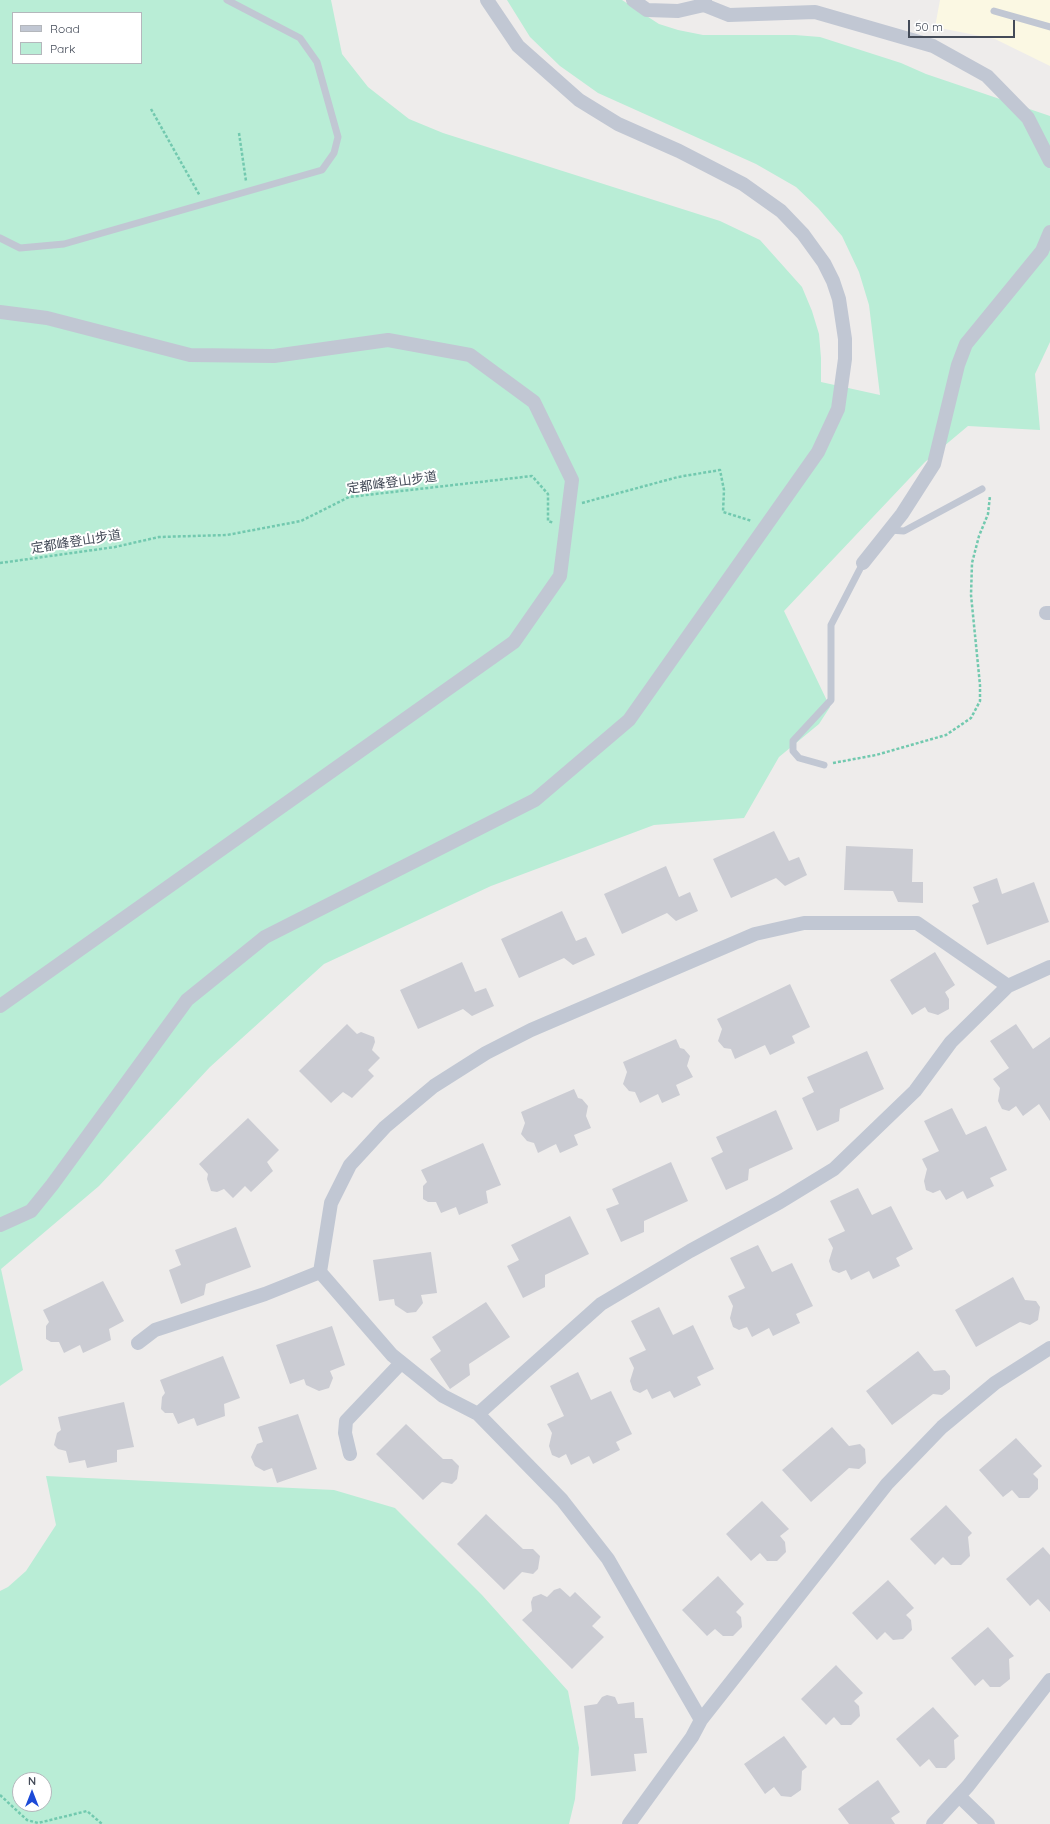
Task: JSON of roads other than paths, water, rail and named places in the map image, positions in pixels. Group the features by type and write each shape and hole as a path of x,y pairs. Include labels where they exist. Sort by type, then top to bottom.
{"street":[{"path":"0,1225 31,1211 52,1185 187,1000 265,937 535,800 629,720 818,452 838,409 843,381 845,339 839,299 833,281 815,250 781,211 743,184 679,151 618,124 579,100 518,46 487,0"},
{"path":"632,0 647,10 678,11 704,2 729,15 815,12 933,46 986,76 1028,118 1050,161"},
{"path":"863,563 902,514 934,464 958,365 966,344 1042,251 1050,232"},
{"path":"0,312 47,318 190,355 274,356 388,340 470,355 534,402 572,480 560,576 514,642 0,1006"},
{"path":"320,1272 332,1203 350,1166 385,1127 434,1086 486,1053 531,1030 755,934 804,923 917,923 1008,986"},
{"path":"478,1414 601,1304 690,1251 780,1202 834,1169 915,1091 951,1042 1008,986 1050,967"},
{"path":"138,1343 155,1330 265,1294 320,1272"},
{"path":"320,1272 392,1355 443,1396 478,1414 562,1500 608,1559 701,1720"},
{"path":"629,1824 692,1737 701,1720 887,1484 942,1427 995,1383 1050,1348"},
{"path":"350,1454 345,1432 346,1421 401,1363"},
{"path":"933,1824 959,1796 1050,1680"},
{"path":"959,1796 988,1824"}],"lane":[{"path":"0,238 20,248 64,244 322,170 334,153 338,136 317,62 300,38 227,0"},
{"path":"994,11 1050,27"},
{"path":"889,530 904,531 982,489"},
{"path":"824,765 799,758 793,751 793,742 831,700 831,625 863,563"}]}
